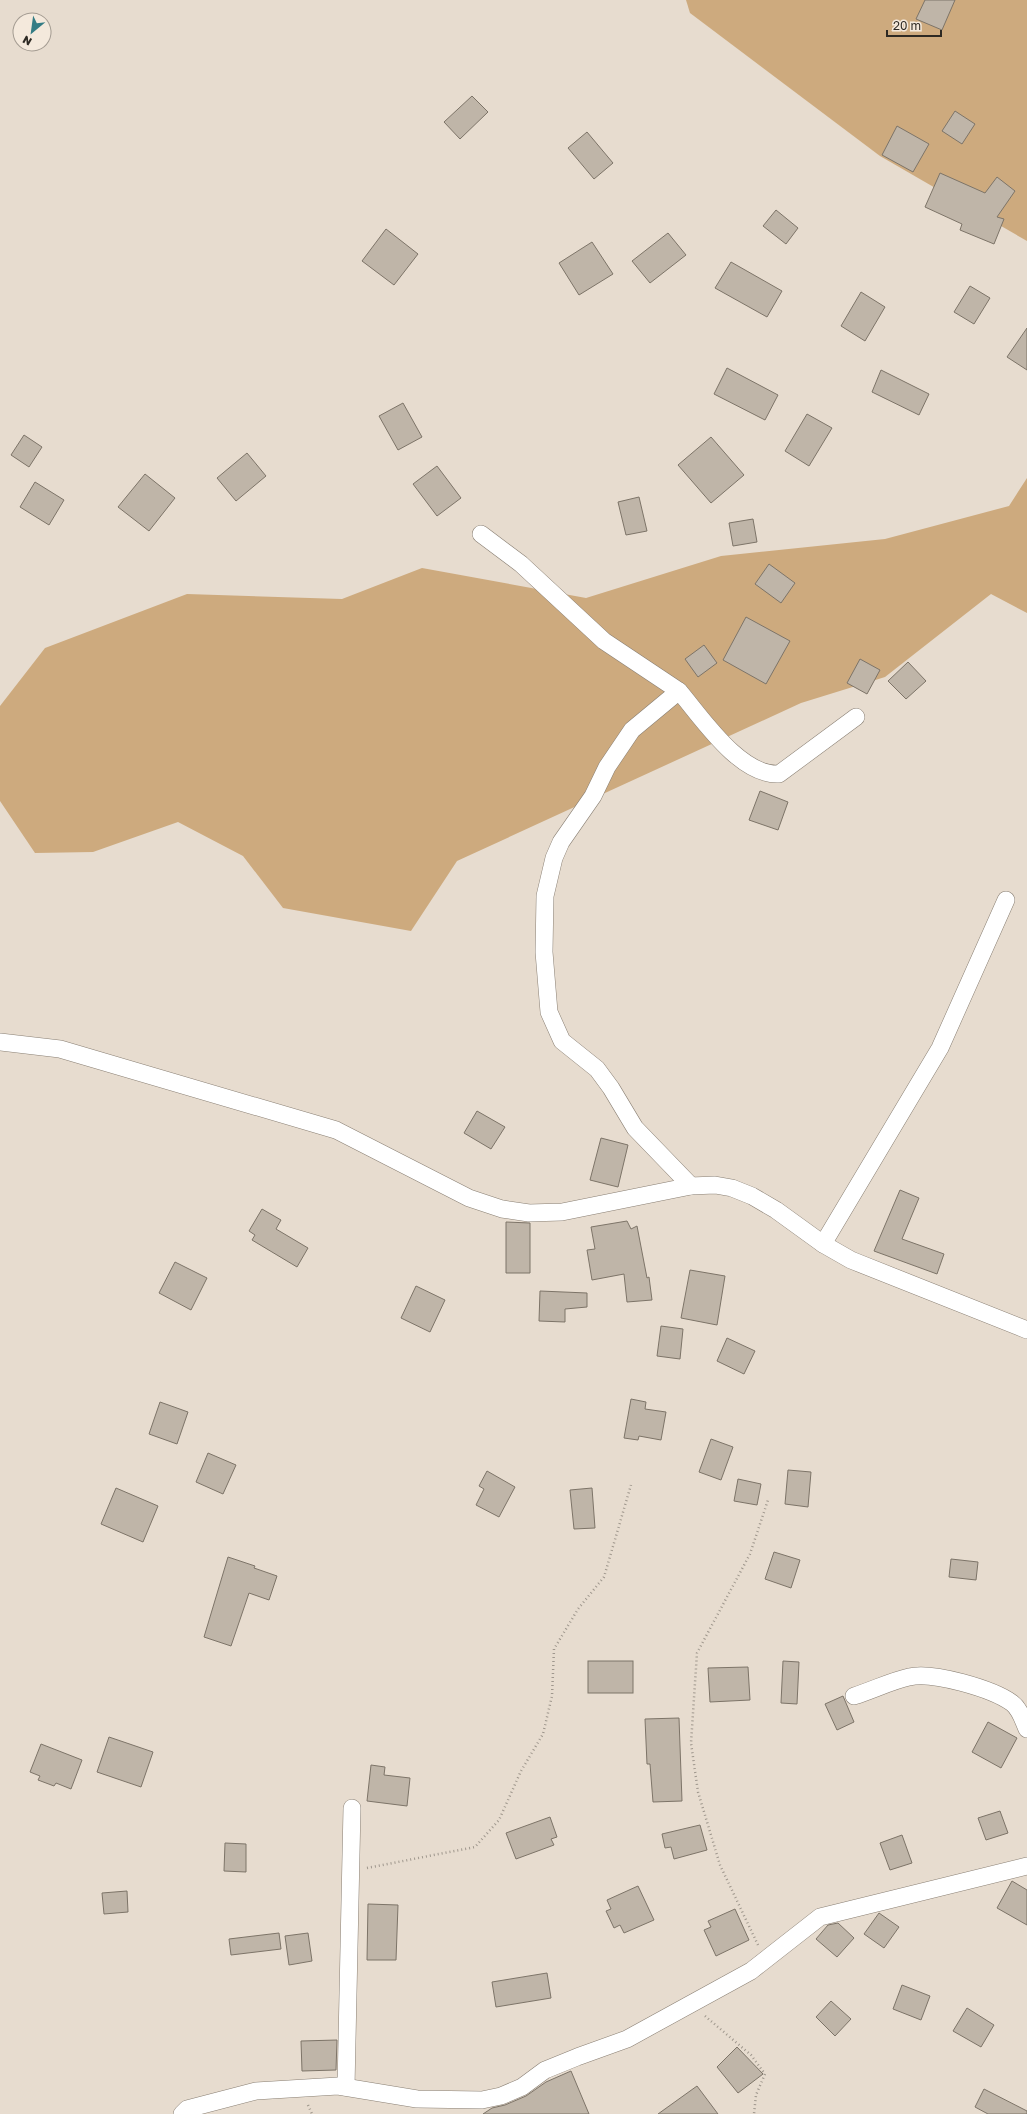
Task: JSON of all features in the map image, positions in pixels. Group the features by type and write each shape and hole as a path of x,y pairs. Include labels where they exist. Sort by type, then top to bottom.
{"street":[{"path":"480,534 521,564 577,618 604,641 679,691 715,735 738,757 758,770 771,775 779,774 856,717"},
{"path":"679,691 632,730 607,767 593,796 562,842 554,858 545,896 544,952 549,1012 562,1041 597,1069 611,1088 635,1128 691,1186"},
{"path":"823,1244 940,1048 1006,900"},
{"path":"0,1042 60,1049 328,1127 469,1198 502,1209 529,1213 562,1212 691,1186 714,1185 732,1188 752,1196 823,1244 851,1260 1027,1330"},
{"path":"854,1696 911,1676 952,1679 990,1692 1012,1703 1020,1713 1027,1729"},
{"path":"346,2087 352,1808"},
{"path":"182,2114 187,2109 256,2091 346,2087 417,2099 482,2100 501,2096 522,2087 545,2070 570,2059 627,2040 751,1971 820,1917 1027,1866"}],"path":[{"path":"351,1872 475,1848 499,1820 521,1771 543,1734 552,1696 554,1649 578,1609 604,1578 631,1485"},
{"path":"765,1960 720,1865 698,1792 691,1743 697,1653 750,1554 768,1500"},
{"path":"691,2004 751,2055 765,2074 756,2095 754,2114"}],"shaded area":[{"path":"686,0 1027,0 1027,241 880,156 690,13"},
{"path":"1027,478 1027,613 991,594 885,677 801,703 457,861 411,931 283,908 243,856 178,822 93,852 35,853 0,801 0,706 45,648 187,594 342,599 422,568 586,598 721,556 885,539 1009,506"}],"building":[{"path":"925,0 955,0 942,30 916,19"},
{"path":"472,96 488,112 460,139 444,122"},
{"path":"955,111 975,124 962,144 942,131"},
{"path":"897,126 929,144 913,172 882,155"},
{"path":"587,132 613,163 594,179 568,148"},
{"path":"940,173 985,193 997,177 1015,191 997,217 1004,219 994,244 960,230 962,224 925,207"},
{"path":"776,210 798,228 786,244 763,226"},
{"path":"386,229 418,254 394,285 362,261"},
{"path":"668,233 686,255 650,283 632,261"},
{"path":"592,242 613,274 579,295 559,263"},
{"path":"731,262 782,291 767,317 715,288"},
{"path":"970,286 990,298 974,324 954,312"},
{"path":"861,292 885,307 865,341 841,326"},
{"path":"1027,328 1027,370 1007,357"},
{"path":"727,368 778,395 765,420 714,394"},
{"path":"881,370 929,394 919,415 872,392"},
{"path":"403,403 422,437 398,450 379,416"},
{"path":"807,414 832,428 809,466 785,451"},
{"path":"24,435 42,447 29,467 11,455"},
{"path":"711,437 744,475 711,503 678,465"},
{"path":"247,453 266,476 236,501 217,478"},
{"path":"437,466 461,498 437,516 413,484"},
{"path":"145,474 175,498 149,531 118,507"},
{"path":"35,482 64,500 49,525 20,507"},
{"path":"639,497 647,531 626,535 618,502"},
{"path":"753,519 757,542 733,546 729,523"},
{"path":"769,564 795,583 781,603 755,584"},
{"path":"746,617 790,641 766,684 723,660"},
{"path":"704,645 717,663 698,677 685,659"},
{"path":"860,659 880,670 867,694 847,683"},
{"path":"908,662 926,681 906,699 888,681"},
{"path":"760,791 788,802 778,830 749,820"},
{"path":"477,1111 505,1127 491,1149 464,1133"},
{"path":"601,1138 628,1145 618,1187 590,1180"},
{"path":"900,1190 919,1198 902,1239 944,1254 937,1274 874,1251"},
{"path":"262,1209 281,1220 276,1229 308,1248 297,1267 252,1240 255,1235 249,1231"},
{"path":"627,1221 631,1229 637,1226 647,1278 649,1277 652,1300 627,1302 624,1274 592,1280 587,1250 595,1249 591,1227"},
{"path":"506,1222 530,1223 530,1273 506,1273"},
{"path":"175,1262 207,1278 191,1310 159,1293"},
{"path":"690,1270 725,1276 717,1325 681,1318"},
{"path":"416,1286 445,1300 430,1332 401,1318"},
{"path":"540,1291 587,1293 587,1307 565,1309 565,1322 539,1321"},
{"path":"661,1326 683,1329 680,1359 657,1356"},
{"path":"727,1338 755,1351 744,1374 717,1361"},
{"path":"631,1399 646,1402 645,1409 666,1412 661,1440 639,1436 638,1440 624,1438"},
{"path":"160,1402 188,1412 177,1444 149,1434"},
{"path":"711,1439 733,1447 721,1480 699,1472"},
{"path":"208,1453 236,1465 223,1494 196,1482"},
{"path":"788,1470 811,1472 808,1507 785,1504"},
{"path":"487,1471 515,1487 499,1517 476,1505 484,1489 479,1486"},
{"path":"738,1479 761,1484 757,1505 734,1501"},
{"path":"116,1488 158,1506 143,1542 101,1524"},
{"path":"592,1488 595,1528 574,1529 570,1490"},
{"path":"774,1552 800,1560 791,1588 765,1579"},
{"path":"228,1557 255,1566 254,1568 277,1576 269,1600 249,1593 231,1646 204,1637"},
{"path":"951,1559 978,1562 976,1580 949,1577"},
{"path":"588,1661 633,1661 633,1693 588,1693"},
{"path":"783,1661 799,1662 797,1704 781,1703"},
{"path":"748,1667 750,1700 710,1702 708,1668"},
{"path":"843,1696 854,1722 837,1730 825,1704"},
{"path":"679,1718 682,1801 653,1802 650,1764 647,1764 645,1719"},
{"path":"988,1722 1017,1738 1001,1768 972,1752"},
{"path":"109,1737 153,1752 141,1787 97,1772"},
{"path":"41,1744 82,1760 71,1789 56,1783 54,1786 38,1780 40,1776 30,1772"},
{"path":"371,1765 385,1767 384,1775 410,1778 407,1806 367,1801"},
{"path":"1000,1811 1008,1833 986,1840 978,1818"},
{"path":"550,1817 557,1837 551,1839 554,1845 516,1859 506,1833"},
{"path":"700,1825 707,1850 674,1859 671,1847 665,1848 662,1834"},
{"path":"902,1835 912,1863 890,1870 880,1843"},
{"path":"225,1843 246,1844 246,1872 224,1871"},
{"path":"1012,1881 1027,1890 1027,1925 997,1908"},
{"path":"638,1886 654,1920 624,1933 620,1925 614,1928 606,1911 611,1909 607,1900"},
{"path":"127,1891 128,1912 104,1914 102,1893"},
{"path":"368,1904 398,1905 396,1960 367,1960"},
{"path":"735,1909 749,1940 716,1956 704,1930 711,1927 708,1921"},
{"path":"879,1913 899,1927 884,1948 864,1934"},
{"path":"838,1923 854,1938 837,1957 816,1939 828,1925"},
{"path":"279,1933 281,1949 231,1955 229,1939"},
{"path":"308,1933 312,1961 289,1965 285,1936"},
{"path":"547,1973 551,1998 496,2007 492,1982"},
{"path":"902,1985 930,1996 921,2020 893,2009"},
{"path":"831,2001 851,2019 835,2036 816,2017"},
{"path":"967,2008 994,2025 981,2047 953,2031"},
{"path":"337,2040 336,2070 302,2071 301,2041"},
{"path":"737,2047 763,2074 738,2093 717,2067"},
{"path":"571,2071 589,2114 483,2114 492,2108 505,2105 526,2096 546,2082"},
{"path":"697,2086 718,2114 658,2114"},
{"path":"984,2089 1027,2111 1027,2114 988,2114 975,2107"}]}
